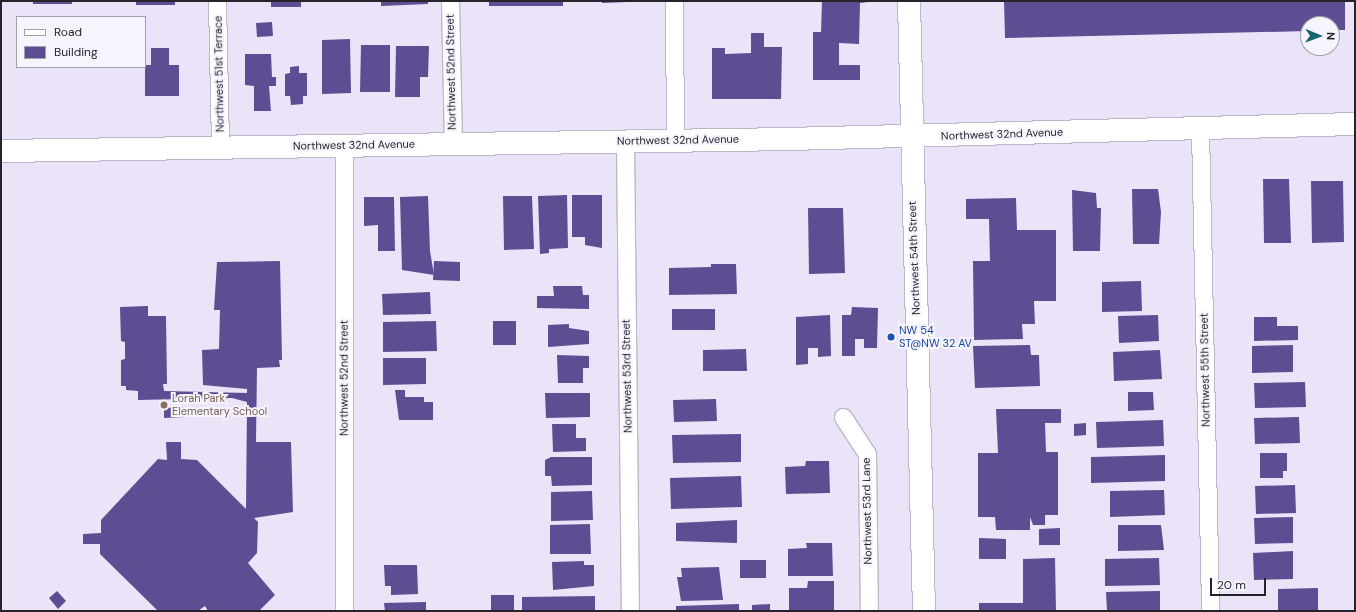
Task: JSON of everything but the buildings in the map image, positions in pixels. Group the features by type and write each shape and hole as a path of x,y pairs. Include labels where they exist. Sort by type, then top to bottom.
{"main road":[{"name":"Northwest 54th Street","path":"909,1 911,136 924,611"},
{"name":"Northwest 32nd Avenue","path":"1,151 911,136 1355,124"}],"street":[{"name":"Northwest 51st Terrace","path":"218,1 220,147"},
{"name":"Northwest 52nd Street","path":"450,1 453,144"},
{"path":"674,1 676,140"},
{"name":"Northwest 55th Street","path":"1200,129 1210,611"},
{"name":"Northwest 53rd Street","path":"625,141 630,611"},
{"name":"Northwest 52nd Street","path":"344,145 344,611"},
{"name":"Northwest 53rd Lane","path":"843,417 867,454 869,611"}],"place":[{"name":"NW 54 ST@NW 32 AV","path":"891,337"},
{"name":"Lorah Park Elementary School","path":"164,405"}]}
